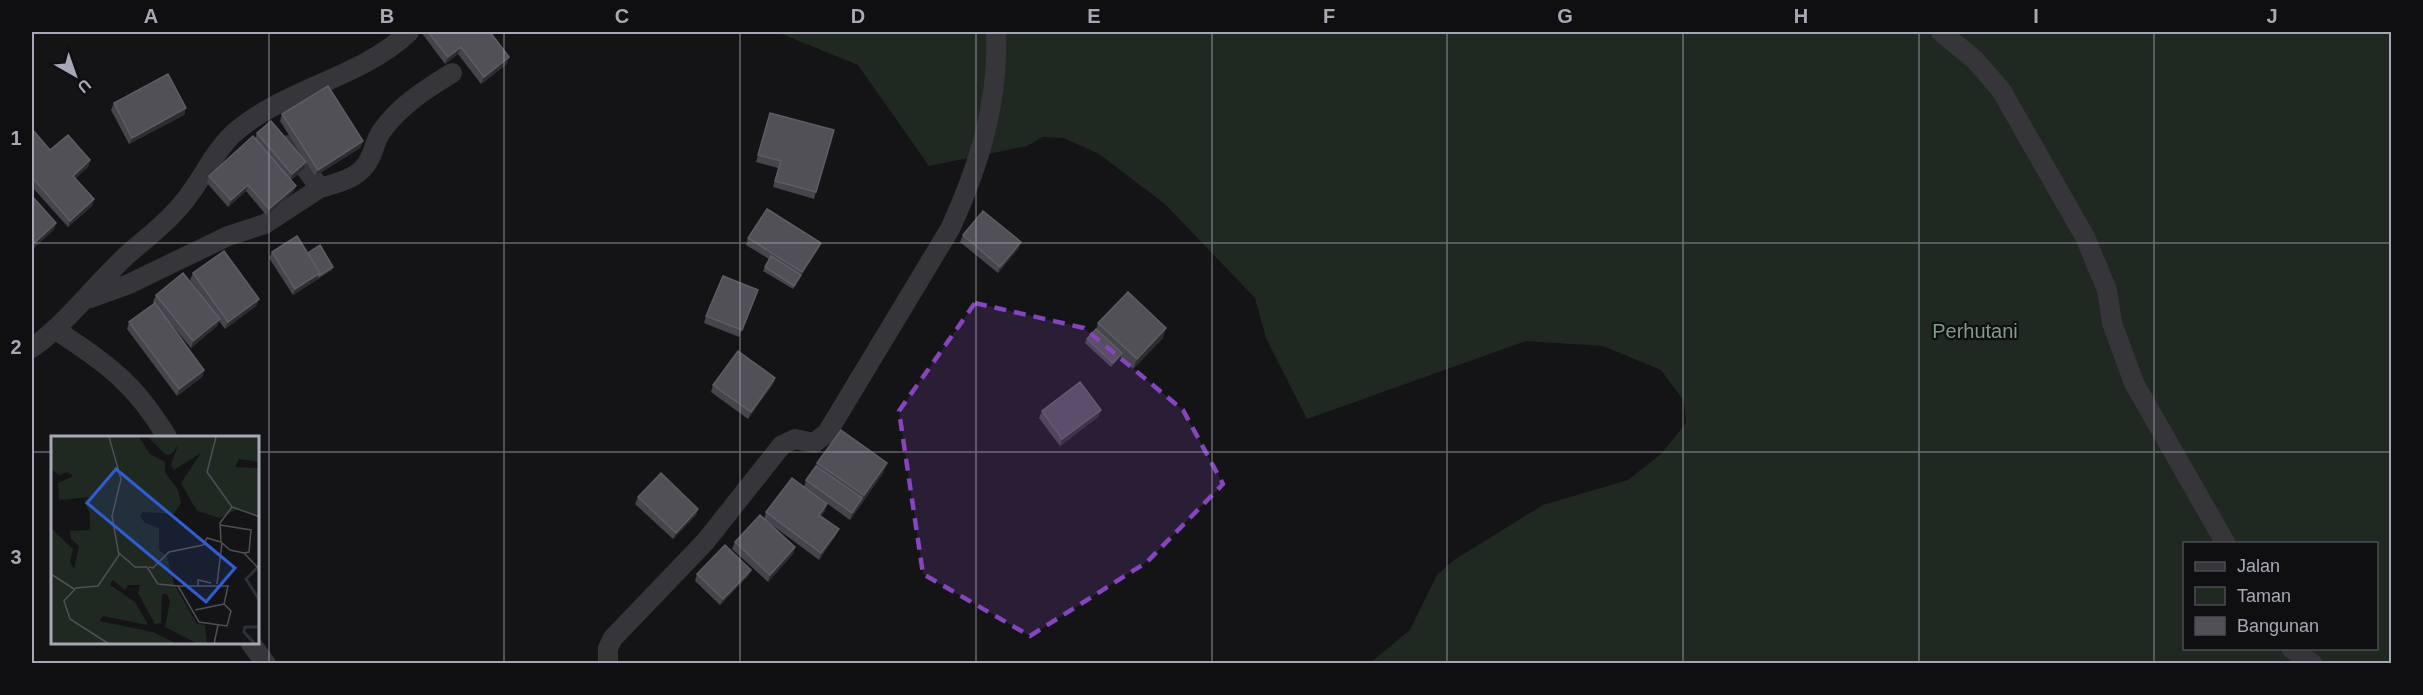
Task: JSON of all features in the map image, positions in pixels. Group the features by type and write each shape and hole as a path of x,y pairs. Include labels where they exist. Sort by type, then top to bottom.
{"street":[{"path":"32,348 56,330 124,257 184,202 231,136 263,112 379,54 409,32"},
{"path":"608,663 608,648 613,638 705,542 782,446 795,439 814,443 827,433 950,229 966,194 994,94 996,32"},
{"path":"1941,32 1975,60 2001,90 2085,237 2107,290 2112,324 2134,383 2225,542"},
{"path":"86,300 129,285 228,236 265,224 320,188 351,178 370,160 380,134 400,110 423,91 452,73"},
{"path":"263,112 320,188"},
{"path":"56,330 113,368 138,393 166,436"},
{"path":"252,644 266,663"},
{"path":"2294,650 2313,663"}],"highlighted area":[{"path":"975,303 1084,328 1183,410 1223,484 1147,562 1030,636 923,574 899,411"}],"green space":[{"name":"Perhutani","path":"777,32 2391,32 2391,663 1370,663 1410,630 1437,575 1454,560 1543,505 1628,480 1661,454 1686,423 1684,401 1661,370 1603,346 1526,341 1307,419 1266,338 1255,298 1165,204 1099,154 1064,138 1043,137 1027,146 929,166 858,65"}],"building":[{"path":"428,32 490,32 509,57 484,77 461,47 448,57"},
{"path":"168,74 186,108 132,138 114,103"},
{"path":"328,86 363,141 318,170 282,114"},
{"path":"770,113 834,130 816,192 775,181 781,161 758,155"},
{"path":"271,121 306,162 292,174 257,133"},
{"path":"32,129 50,150 68,135 90,160 73,176 94,199 70,221 32,177"},
{"path":"253,136 296,186 269,209 248,185 231,200 209,176"},
{"path":"32,196 56,223 32,245"},
{"path":"767,209 821,243 802,272 748,238"},
{"path":"983,211 1021,242 1000,267 963,235"},
{"path":"297,236 320,273 295,289 272,252"},
{"path":"320,245 333,267 319,276 320,273 308,253"},
{"path":"224,251 259,299 228,322 193,273"},
{"path":"771,256 801,275 794,286 765,267"},
{"path":"183,273 220,319 193,341 156,295"},
{"path":"723,276 758,290 742,330 706,316"},
{"path":"1128,292 1166,328 1137,359 1098,323"},
{"path":"155,303 204,370 179,389 129,322"},
{"path":"1096,329 1122,353 1113,363 1087,339"},
{"path":"738,351 775,378 751,412 713,385"},
{"path":"1080,382 1101,410 1062,439 1042,411"},
{"path":"841,430 887,463 864,495 817,463"},
{"path":"816,466 862,498 852,513 806,480"},
{"path":"661,473 698,509 676,533 638,497"},
{"path":"792,478 827,504 819,515 839,529 821,553 766,512"},
{"path":"760,515 795,547 770,575 735,542"},
{"path":"725,545 751,570 723,599 697,574"}]}
